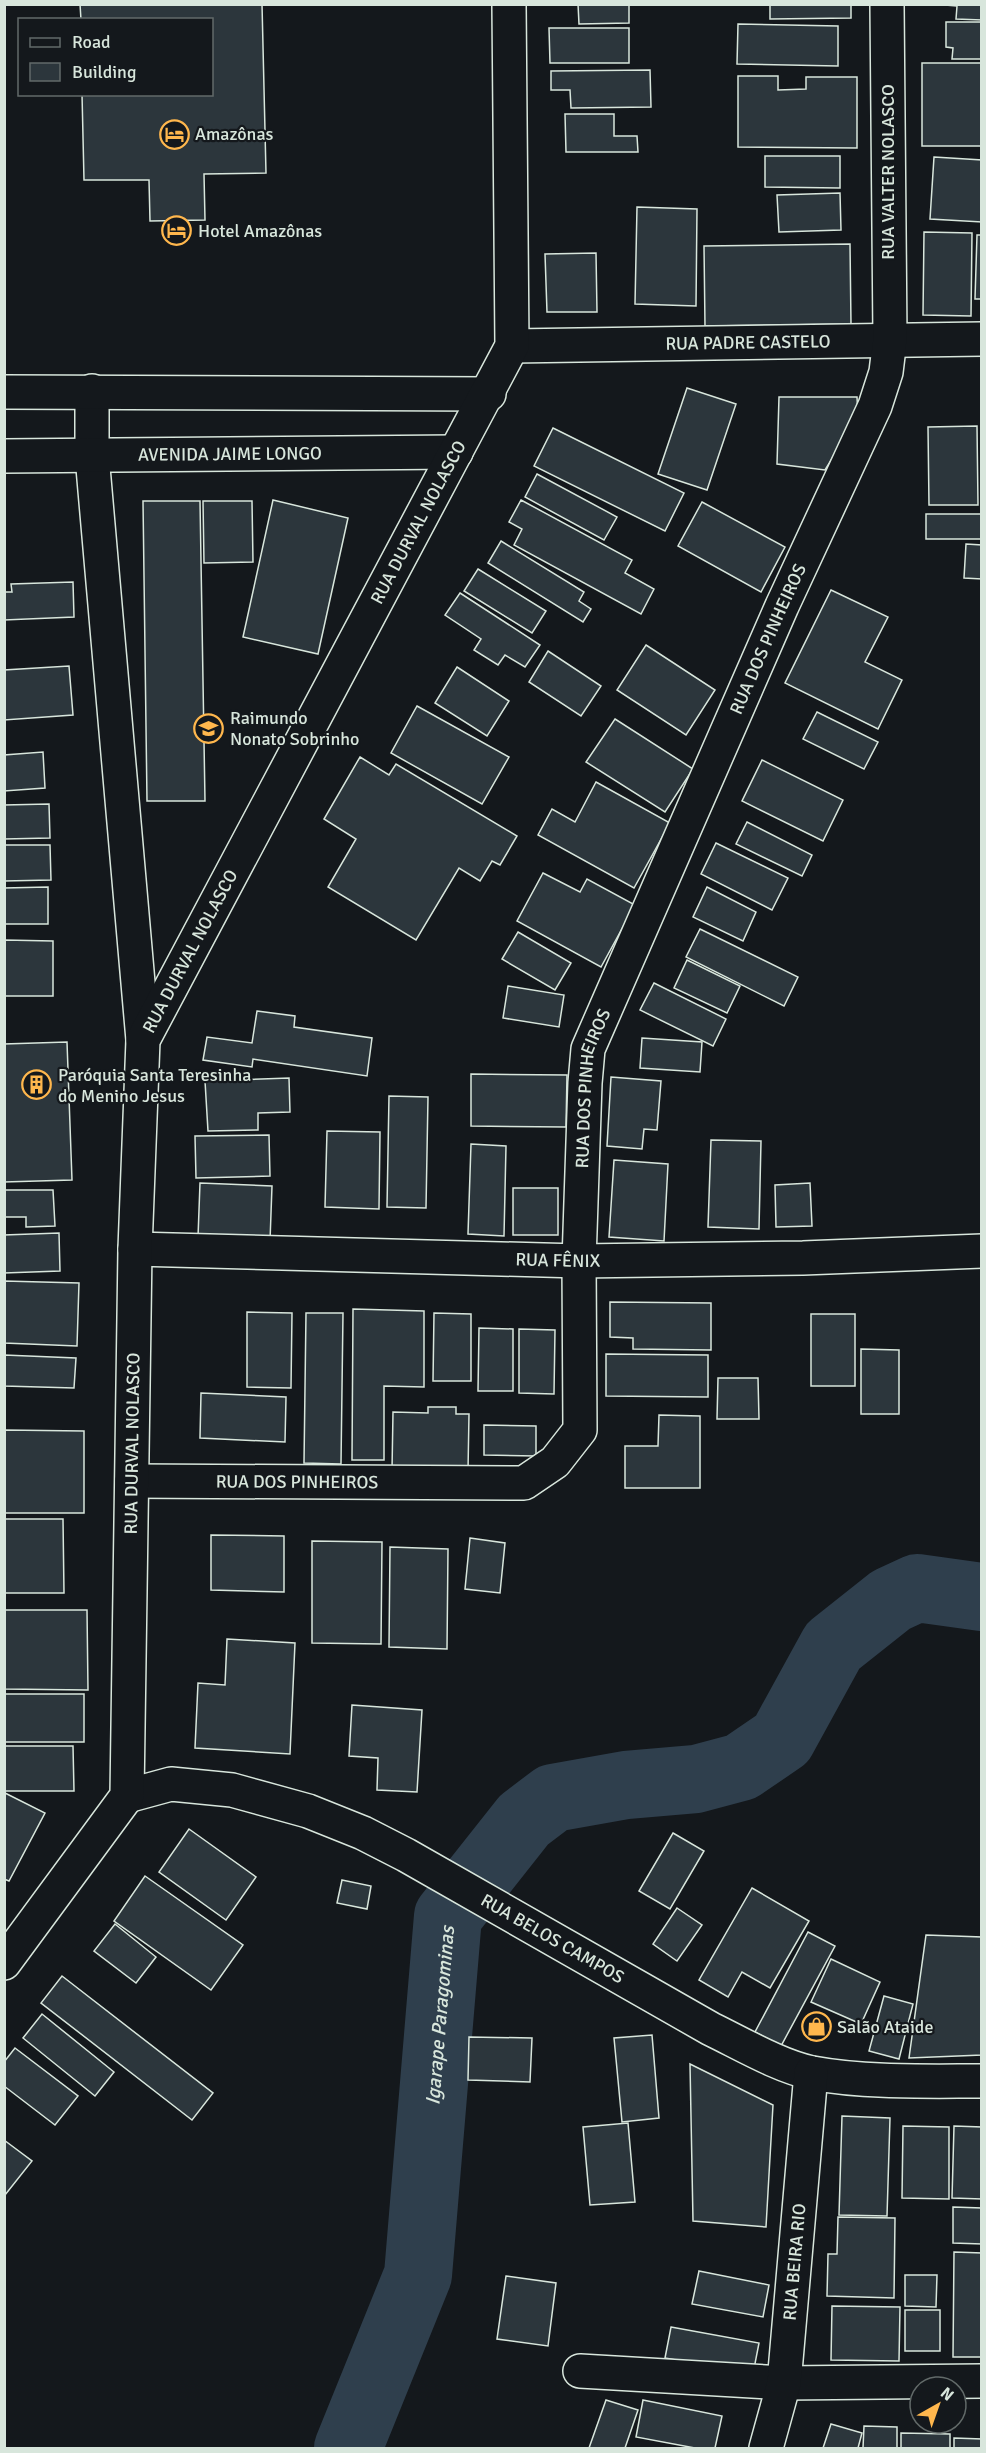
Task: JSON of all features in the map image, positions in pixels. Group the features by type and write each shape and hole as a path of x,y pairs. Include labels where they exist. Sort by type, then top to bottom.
{"street":[{"name":"RUA DURVAL NOLASCO","path":"127,1796 135,1249 143,1040 513,346 509,4"},
{"name":"RUA VALTER NOLASCO","path":"887,4 890,339"},
{"name":"RUA DOS PINHEIROS","path":"132,1481 524,1483 555,1462 580,1430 579,1261 588,1048 782,606 875,406 886,372 890,339"},
{"name":"RUA PADRE CASTELO","path":"513,346 981,339"},
{"path":"92,391 92,456 143,1040"},
{"path":"4,392 489,394"},
{"name":"AVENIDA JAIME LONGO","path":"4,456 456,452"},
{"name":"RUA FÊNIX","path":"135,1249 579,1261 803,1258 981,1251"},
{"name":"RUA BELOS CAMPOS","path":"127,1796 171,1784 232,1790 308,1810 363,1833 406,1855 711,2029 763,2055 811,2073 889,2080 981,2081"},
{"path":"4,1963 127,1796"},
{"name":"RUA BEIRA RIO","path":"766,2448 784,2383 811,2073"},
{"path":"580,2372 784,2383 981,2381"}],"building":[{"name":"Amazônas","path":"80,4 262,4 266,173 204,174 205,220 150,221 149,180 84,180 82,96 213,96 213,18 81,18"},
{"path":"578,4 629,4 629,23 579,24"},
{"path":"770,4 851,4 851,18 770,19"},
{"path":"982,4 982,20 956,19 957,6 945,5"},
{"path":"946,22 982,22 982,59 952,59 953,48 946,47"},
{"path":"738,24 838,26 838,66 737,64"},
{"path":"549,28 629,28 629,63 550,63"},
{"path":"922,63 982,63 982,146 922,146"},
{"path":"650,70 651,107 571,108 570,90 551,90 551,71"},
{"path":"738,76 778,76 778,90 806,89 806,77 857,77 857,148 738,147"},
{"path":"565,114 614,114 614,136 637,136 638,152 566,152"},
{"path":"765,156 840,156 840,188 765,187"},
{"path":"934,157 982,160 982,222 930,219"},
{"path":"840,193 841,230 779,232 777,195"},
{"path":"637,207 697,209 696,306 635,304"},
{"path":"924,232 972,233 971,316 923,315"},
{"path":"977,235 982,235 982,299 975,299"},
{"path":"850,244 851,324 705,326 704,246"},
{"path":"596,253 597,312 547,312 545,254"},
{"path":"687,388 736,404 707,490 658,474"},
{"path":"779,397 857,397 858,417 825,470 777,464"},
{"path":"977,426 978,505 929,505 928,427"},
{"path":"553,428 684,493 665,531 534,466"},
{"path":"537,474 617,517 604,540 525,497"},
{"path":"273,500 348,518 318,654 243,637"},
{"path":"521,500 632,560 625,573 654,589 641,614 514,545 522,529 509,522"},
{"path":"143,501 200,501 205,801 147,801"},
{"path":"203,501 252,501 253,562 204,563"},
{"path":"702,502 785,547 761,592 678,546"},
{"path":"926,514 981,514 982,539 926,539"},
{"path":"501,541 584,592 579,601 591,609 583,622 488,563"},
{"path":"966,544 982,545 982,579 964,578"},
{"path":"478,569 546,611 532,633 464,591"},
{"path":"73,582 74,617 4,620 4,592 12,592 11,584"},
{"path":"831,590 888,617 865,662 902,680 878,729 785,683"},
{"path":"460,593 540,645 525,667 505,655 498,665 474,650 481,639 445,615"},
{"path":"646,645 715,690 686,735 617,690"},
{"path":"548,651 601,686 581,716 529,682"},
{"path":"69,666 73,715 4,720 4,670"},
{"path":"457,667 509,701 487,736 435,703"},
{"path":"417,706 509,757 482,804 391,753"},
{"path":"817,712 878,742 864,769 803,739"},
{"path":"615,719 693,769 665,812 586,762"},
{"path":"43,752 45,788 4,791 4,755"},
{"path":"360,757 389,775 396,764 517,836 500,865 492,861 480,881 459,868 416,940 328,887 356,839 324,819"},
{"path":"762,760 843,800 823,841 742,801"},
{"path":"596,782 670,823 634,888 538,835 552,809 575,822"},
{"path":"49,804 50,838 4,839 4,805"},
{"path":"747,822 812,855 802,876 736,844"},
{"path":"716,843 788,878 772,910 701,874"},
{"path":"4,845 50,845 51,880 4,881"},
{"path":"543,873 580,892 587,879 635,905 601,967 517,921"},
{"path":"48,887 48,924 4,924 4,888"},
{"path":"707,887 756,912 743,941 693,917"},
{"path":"700,929 798,977 784,1006 686,957"},
{"path":"518,932 571,963 555,990 502,959"},
{"path":"4,940 53,941 53,996 4,996"},
{"path":"687,960 740,986 727,1013 674,988"},
{"path":"654,983 726,1019 713,1046 640,1010"},
{"path":"508,986 564,995 559,1027 503,1018"},
{"path":"257,1011 295,1016 294,1027 372,1038 367,1076 253,1059 252,1067 203,1060 207,1037 252,1043"},
{"path":"642,1038 702,1042 700,1072 640,1068"},
{"name":"Paróquia Santa Teresinha do Menino Jesus","path":"67,1042 72,1180 4,1182 4,1044"},
{"path":"471,1074 567,1075 566,1127 471,1126"},
{"path":"611,1077 661,1081 657,1130 644,1129 642,1149 607,1146"},
{"path":"289,1078 290,1112 258,1113 258,1130 208,1131 205,1081"},
{"path":"389,1096 428,1097 426,1208 387,1207"},
{"path":"327,1131 380,1132 379,1209 325,1207"},
{"path":"269,1135 270,1176 196,1178 195,1136"},
{"path":"711,1140 761,1141 759,1229 708,1227"},
{"path":"471,1144 506,1146 504,1236 468,1234"},
{"path":"614,1160 668,1164 664,1241 609,1237"},
{"path":"200,1183 272,1186 270,1241 198,1237"},
{"path":"810,1183 812,1226 776,1227 775,1185"},
{"path":"513,1188 558,1188 558,1235 513,1235"},
{"path":"4,1190 53,1190 55,1226 26,1227 26,1217 4,1217"},
{"path":"59,1233 60,1271 4,1273 4,1235"},
{"path":"4,1281 79,1283 77,1346 4,1343"},
{"path":"610,1302 711,1303 711,1350 633,1349 633,1338 610,1337"},
{"path":"353,1309 424,1311 424,1387 384,1386 384,1460 352,1460"},
{"path":"247,1312 292,1313 291,1388 247,1387"},
{"path":"306,1313 343,1313 341,1464 304,1463"},
{"path":"434,1313 471,1314 471,1381 433,1381"},
{"path":"811,1314 855,1314 855,1386 811,1386"},
{"path":"479,1328 513,1329 513,1391 478,1391"},
{"path":"519,1329 555,1330 554,1394 519,1393"},
{"path":"861,1349 899,1350 899,1414 861,1414"},
{"path":"606,1354 708,1355 708,1397 606,1396"},
{"path":"4,1355 76,1358 74,1388 4,1386"},
{"path":"718,1378 758,1378 759,1419 717,1419"},
{"path":"201,1393 286,1397 285,1442 200,1438"},
{"path":"428,1407 456,1407 456,1414 469,1414 468,1471 392,1470 393,1412 428,1413"},
{"path":"659,1415 700,1416 700,1488 625,1488 625,1446 658,1446"},
{"path":"484,1425 536,1426 536,1456 484,1455"},
{"path":"4,1430 84,1431 84,1513 4,1513"},
{"path":"4,1519 63,1519 64,1593 4,1593"},
{"path":"211,1535 284,1536 284,1592 211,1590"},
{"path":"470,1538 505,1543 500,1593 465,1589"},
{"path":"312,1541 382,1542 381,1644 312,1643"},
{"path":"390,1547 448,1549 447,1649 389,1647"},
{"path":"4,1610 87,1610 88,1690 4,1689"},
{"path":"227,1639 295,1643 290,1754 195,1748 198,1683 225,1685"},
{"path":"4,1694 84,1694 84,1742 4,1742"},
{"path":"352,1705 422,1710 417,1792 377,1790 378,1758 349,1756"},
{"path":"4,1746 73,1746 74,1791 4,1791"},
{"path":"5,1793 45,1813 9,1881 4,1879"},
{"path":"189,1829 256,1877 226,1920 159,1872"},
{"path":"673,1833 704,1851 670,1909 639,1891"},
{"path":"145,1876 243,1945 211,1990 114,1921"},
{"path":"342,1880 371,1886 367,1909 337,1903"},
{"path":"752,1888 809,1921 770,1988 742,1972 728,1997 699,1980"},
{"path":"677,1908 702,1925 677,1961 653,1944"},
{"path":"115,1924 156,1957 136,1983 94,1951"},
{"path":"808,1932 835,1946 781,2046 755,2032"},
{"path":"926,1935 982,1937 982,2055 909,2058"},
{"path":"831,1959 880,1982 861,2024 811,2002"},
{"path":"62,1976 213,2093 192,2120 41,2003"},
{"path":"884,1996 913,2004 899,2059 869,2051"},
{"path":"42,2014 114,2072 95,2096 23,2038"},
{"path":"652,2035 659,2118 622,2122 614,2038"},
{"path":"469,2037 532,2038 530,2082 468,2080"},
{"path":"15,2048 78,2096 55,2125 4,2086 4,2062"},
{"path":"690,2064 773,2105 766,2227 693,2221"},
{"path":"842,2116 890,2118 887,2216 839,2215"},
{"path":"628,2123 635,2202 590,2205 583,2127"},
{"path":"903,2126 949,2127 949,2199 902,2198"},
{"path":"954,2126 982,2127 982,2199 952,2198"},
{"path":"4,2140 32,2161 5,2195 4,2195"},
{"path":"953,2207 982,2208 982,2244 953,2243"},
{"path":"838,2217 895,2218 894,2298 827,2296 828,2254 837,2254"},
{"path":"954,2252 982,2253 982,2357 953,2357"},
{"path":"699,2271 769,2285 763,2317 692,2304"},
{"path":"905,2275 937,2275 936,2307 905,2306"},
{"path":"506,2276 556,2283 548,2346 497,2339"},
{"path":"832,2306 900,2307 899,2361 831,2360"},
{"path":"905,2310 940,2310 940,2351 905,2351"},
{"path":"671,2327 759,2343 753,2374 665,2358"},
{"path":"606,2400 638,2410 625,2448 589,2448"},
{"path":"643,2400 722,2416 715,2448 695,2448 636,2437"},
{"path":"831,2424 862,2433 858,2448 823,2448"},
{"path":"864,2426 897,2427 897,2448 863,2448"},
{"path":"901,2433 950,2435 950,2448 901,2448"},
{"path":"954,2438 982,2439 982,2448 954,2448"}],"waterway":[{"name":"Igarape Paragominas","path":"348,2448 418,2275 448,1916 524,1820 553,1798 626,1785 696,1779 741,1767 782,1739 833,1646 891,1600 917,1588 982,1597"}],"place":[{"name":"Amazônas","path":"174,134"},
{"name":"Hotel Amazônas","path":"177,231"},
{"name":"Raimundo Nonato Sobrinho","path":"209,728"},
{"name":"Paróquia Santa Teresinha do Menino Jesus","path":"37,1085"},
{"name":"Salão Ataide","path":"816,2027"}]}
